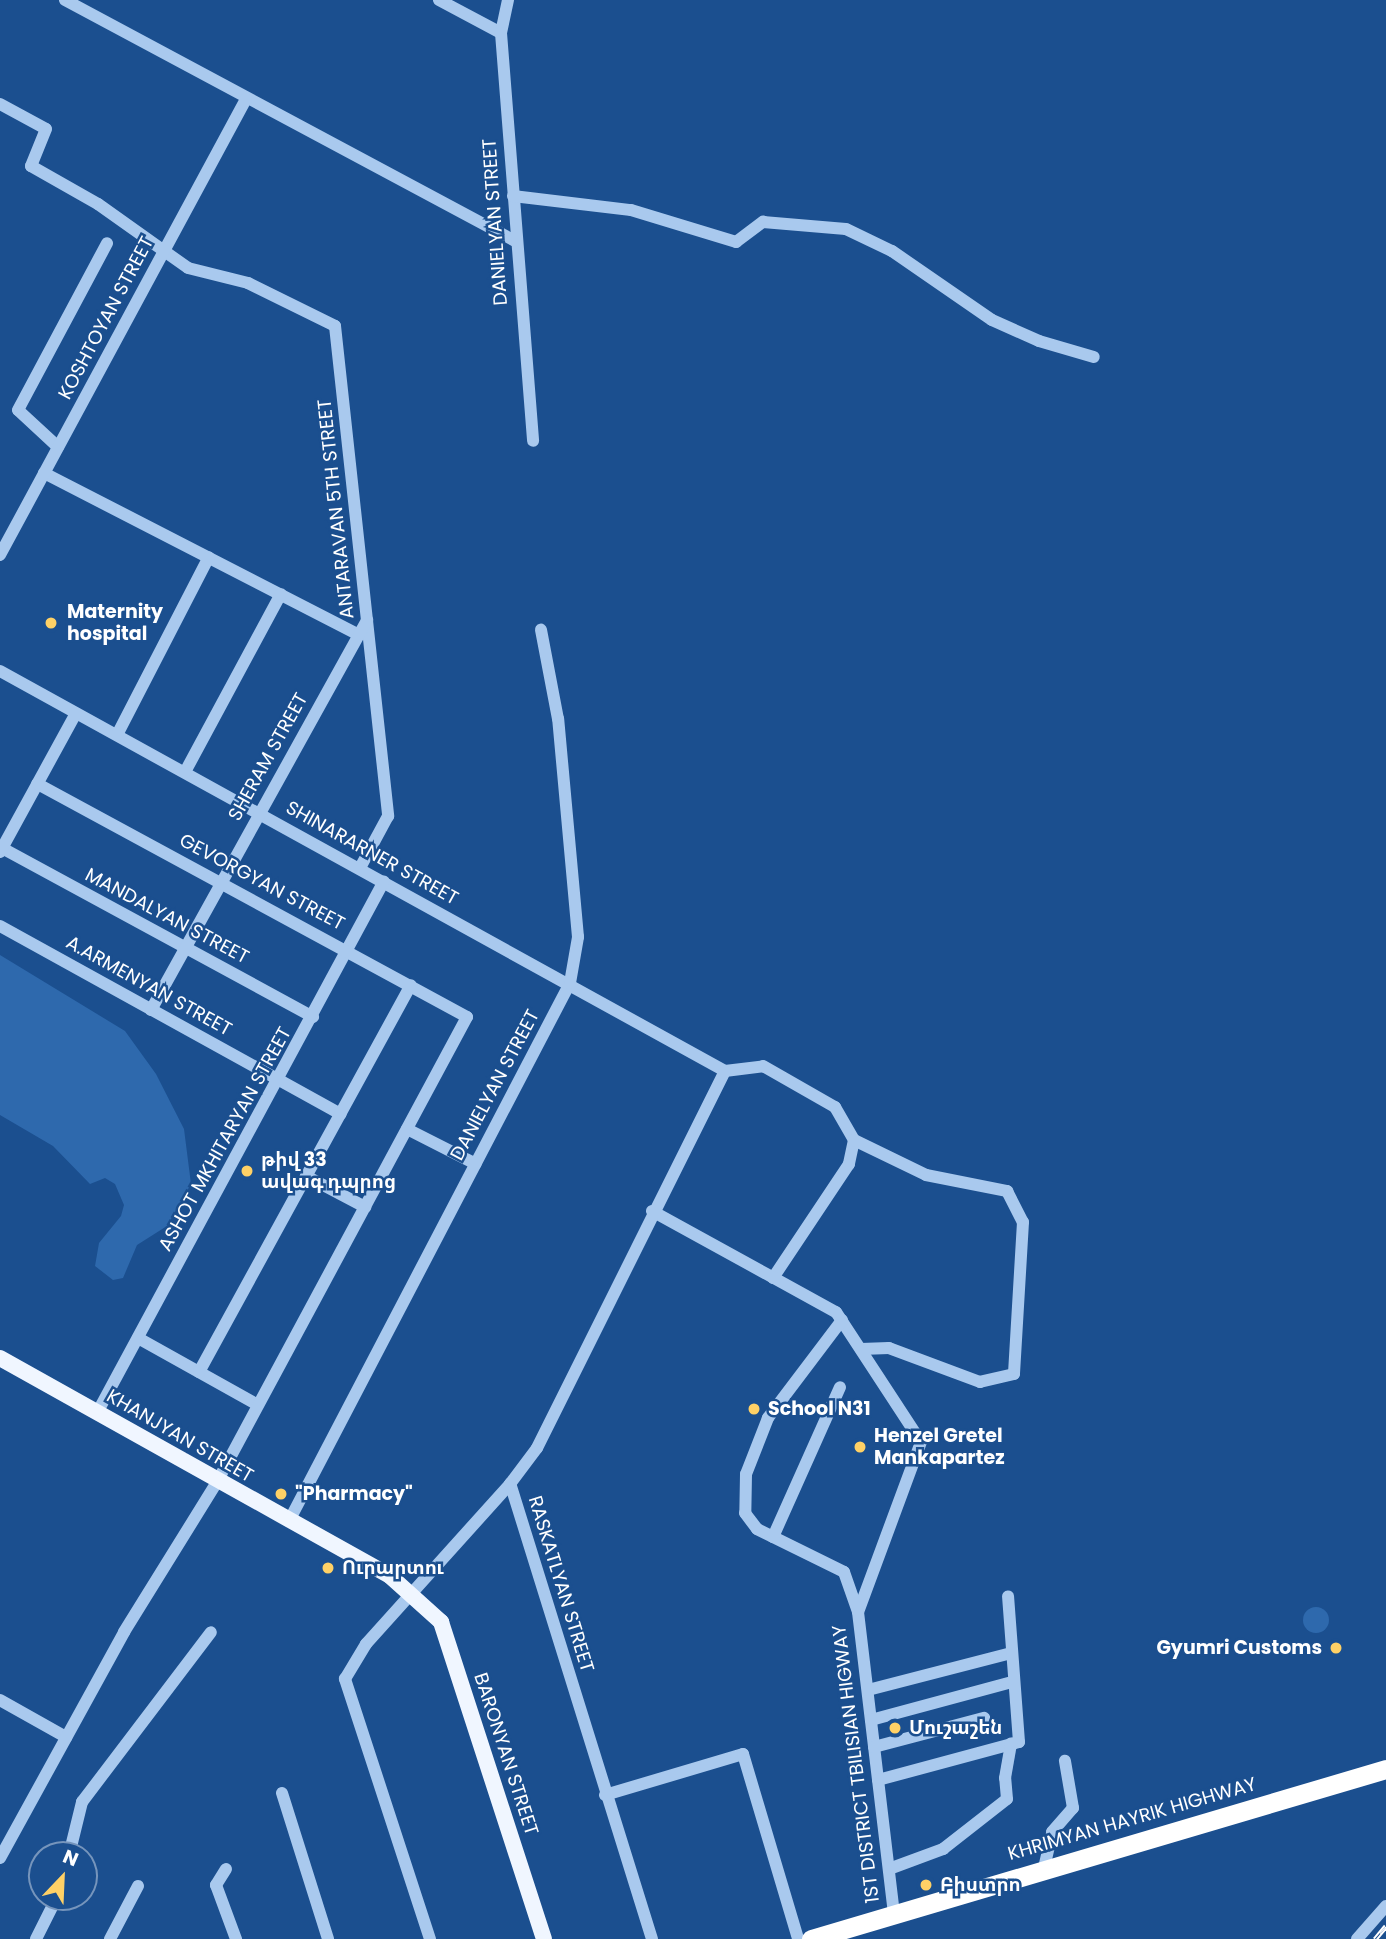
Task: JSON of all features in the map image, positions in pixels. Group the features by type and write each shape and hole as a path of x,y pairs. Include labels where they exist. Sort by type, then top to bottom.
{"highway":[{"name":"KHRIMYAN HAYRIK HIGHWAY","path":"811,1939 894,1912 1386,1769"}],"main road":[{"name":"KHANJYAN STREET","path":"0,1358 217,1482 390,1576 411,1593"},
{"name":"BARONYAN STREET","path":"411,1593 441,1622 544,1939"}],"street":[{"path":"65,0 515,241"},
{"path":"439,0 501,33"},
{"name":"DANIELYAN STREET","path":"508,0 501,33 515,241 533,441"},
{"name":"KOSHTOYAN STREET","path":"0,555 246,99"},
{"path":"0,104 46,129 31,166 98,204 163,252"},
{"path":"513,196 631,210 736,242 763,222 846,229 892,251 992,320 1039,341 1094,358"},
{"path":"58,447 18,410 107,243"},
{"name":"ANTARAVAN 5TH STREET","path":"163,252 188,268 248,283 335,326 388,816 360,868"},
{"path":"44,473 359,635"},
{"path":"117,735 209,557"},
{"path":"185,772 281,594"},
{"name":"SHERAM STREET","path":"151,1010 258,812 367,620"},
{"name":"DANIELYAN STREET","path":"289,1521 570,984 578,937 558,719 541,630"},
{"name":"SHINARARNER STREET","path":"0,671 725,1071"},
{"path":"1,850 76,713"},
{"name":"GEVORGYAN STREET","path":"37,785 467,1017 407,1129"},
{"name":"MANDALYAN STREET","path":"1,850 313,1017"},
{"name":"ASHOT MKHITARYAN STREET","path":"97,1413 384,881"},
{"name":"A.ARMENYAN STREET","path":"0,926 340,1114"},
{"path":"199,1372 411,985"},
{"path":"725,1071 763,1066 835,1107 854,1140 926,1175 1007,1191 1023,1222 1014,1374 980,1382 889,1348 861,1349"},
{"name":"RASKATLYAN STREET","path":"652,1939 510,1484 537,1448 652,1212 725,1071"},
{"path":"0,1858 66,1737 217,1482 407,1129 476,1164"},
{"path":"773,1278 849,1164 854,1140"},
{"path":"306,1176 365,1207"},
{"name":"1ST DISTRICT TBILISIAN HIGWAY","path":"652,1212 836,1312 921,1442 858,1612 894,1912"},
{"path":"842,1320 768,1418 746,1474 746,1513 757,1529 844,1572 858,1612"},
{"path":"138,1338 258,1405"},
{"path":"773,1537 840,1387"},
{"path":"430,1939 345,1679 366,1644 510,1484"},
{"path":"878,1780 1018,1742 1007,1596"},
{"path":"72,1841 82,1802 211,1632"},
{"path":"868,1690 1011,1653"},
{"path":"870,1720 1012,1682"},
{"path":"0,1700 66,1737"},
{"path":"874,1747 984,1718"},
{"path":"888,1869 943,1849 1007,1799 1005,1778 1011,1744"},
{"path":"605,1795 743,1754 798,1939"},
{"path":"1044,1868 1052,1832 1073,1808 1065,1761"},
{"path":"282,1793 328,1939"},
{"path":"226,1869 216,1885 234,1939"},
{"path":"110,1939 138,1886"},
{"path":"1357,1939 1386,1906"},
{"path":"36,1939 50,1911"}],"shaded area":[{"path":"0,955 125,1031 156,1074 184,1129 191,1184 167,1226 137,1245 123,1278 113,1280 95,1266 99,1243 121,1216 124,1205 115,1184 105,1178 90,1184 53,1146 0,1115"},
{"path":"1316,1607 1325,1611 1329,1620 1325,1629 1316,1633 1307,1629 1303,1620 1307,1611"}],"railway":[{"path":"1375,1939 1386,1926"}],"place":[{"name":"Maternity hospital","path":"51,623"},
{"name":"թիվ 33 ավագ դպրոց","path":"247,1171"},
{"name":"School N31","path":"754,1409"},
{"name":"Henzel Gretel Mankapartez","path":"860,1447"},
{"name":"\"Pharmacy\"","path":"281,1494"},
{"name":"Ուրարտու","path":"328,1568"},
{"name":"Gyumri Customs","path":"1336,1648"},
{"name":"Մուշաշեն","path":"895,1728"},
{"name":"Բիստրո","path":"926,1885"}]}
